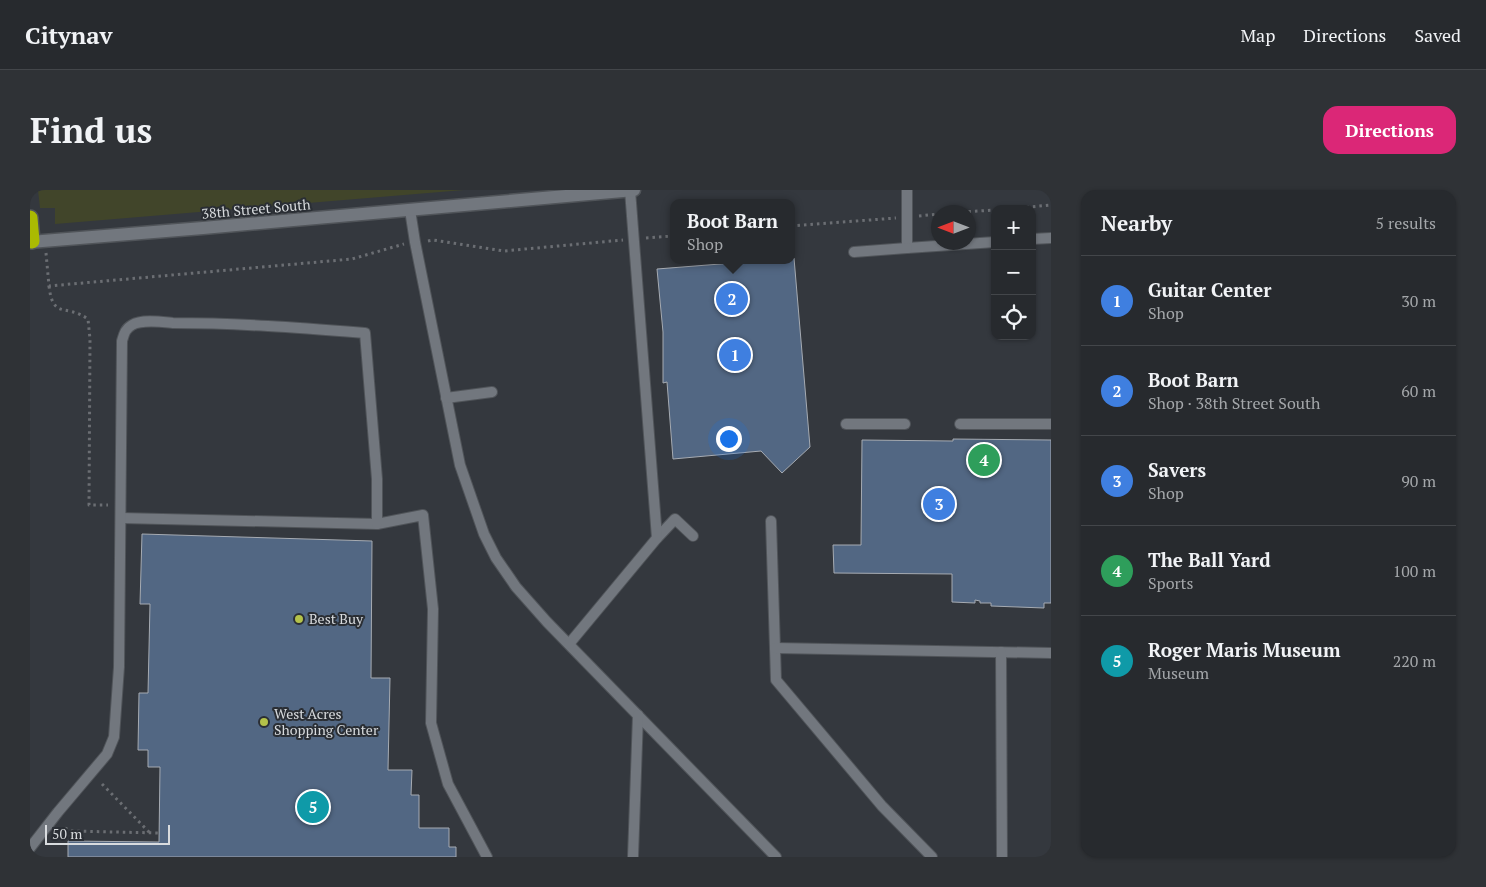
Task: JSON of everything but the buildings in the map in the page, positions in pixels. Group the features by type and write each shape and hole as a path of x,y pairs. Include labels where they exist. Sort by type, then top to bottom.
{"highway":[{"path":"30,218 31,241"}],"street":[{"name":"38th Street South","path":"31,241 634,190"}],"lane":[{"path":"630,190 657,538"},
{"path":"906,190 907,248"},
{"path":"410,210 460,465 484,534 496,558 516,587 569,644 776,857"},
{"path":"1036,240 1051,238"},
{"path":"854,252 991,242"},
{"path":"30,848 107,754 114,737 119,668 122,341 126,330 133,324 145,322 260,324 365,333 377,479 378,524"},
{"path":"446,398 492,392"},
{"path":"846,424 905,424"},
{"path":"960,424 1051,424"},
{"path":"121,518 378,524 423,515 433,609 431,723 448,784 487,857"},
{"path":"569,644 675,519 693,536"},
{"path":"772,522 776,680 882,806 932,857"},
{"path":"775,648 1051,653"},
{"path":"1001,652 1002,857"},
{"path":"634,857 638,714"}],"path":[{"path":"1036,206 1051,205"},
{"path":"976,211 991,210"},
{"path":"795,226 931,215"},
{"path":"49,286 352,259 391,247 433,240 504,251 670,236"},
{"path":"46,256 53,304 57,308 80,313 88,319 90,327 89,505 121,506"},
{"path":"102,784 150,833"},
{"path":"65,828 71,831 159,833"}],"green space":[{"path":"38,190 464,190 55,224 55,208 40,208"}],"place":[{"name":"Boot Barn","path":"732,299"},
{"name":"Guitar Center","path":"735,355"},
{"name":"The Ball Yard","path":"984,460"},
{"name":"Savers","path":"939,504"},
{"name":"Best Buy","path":"299,619"},
{"name":"West Acres Shopping Center","path":"264,722"},
{"name":"Roger Maris Museum","path":"313,807"}]}
